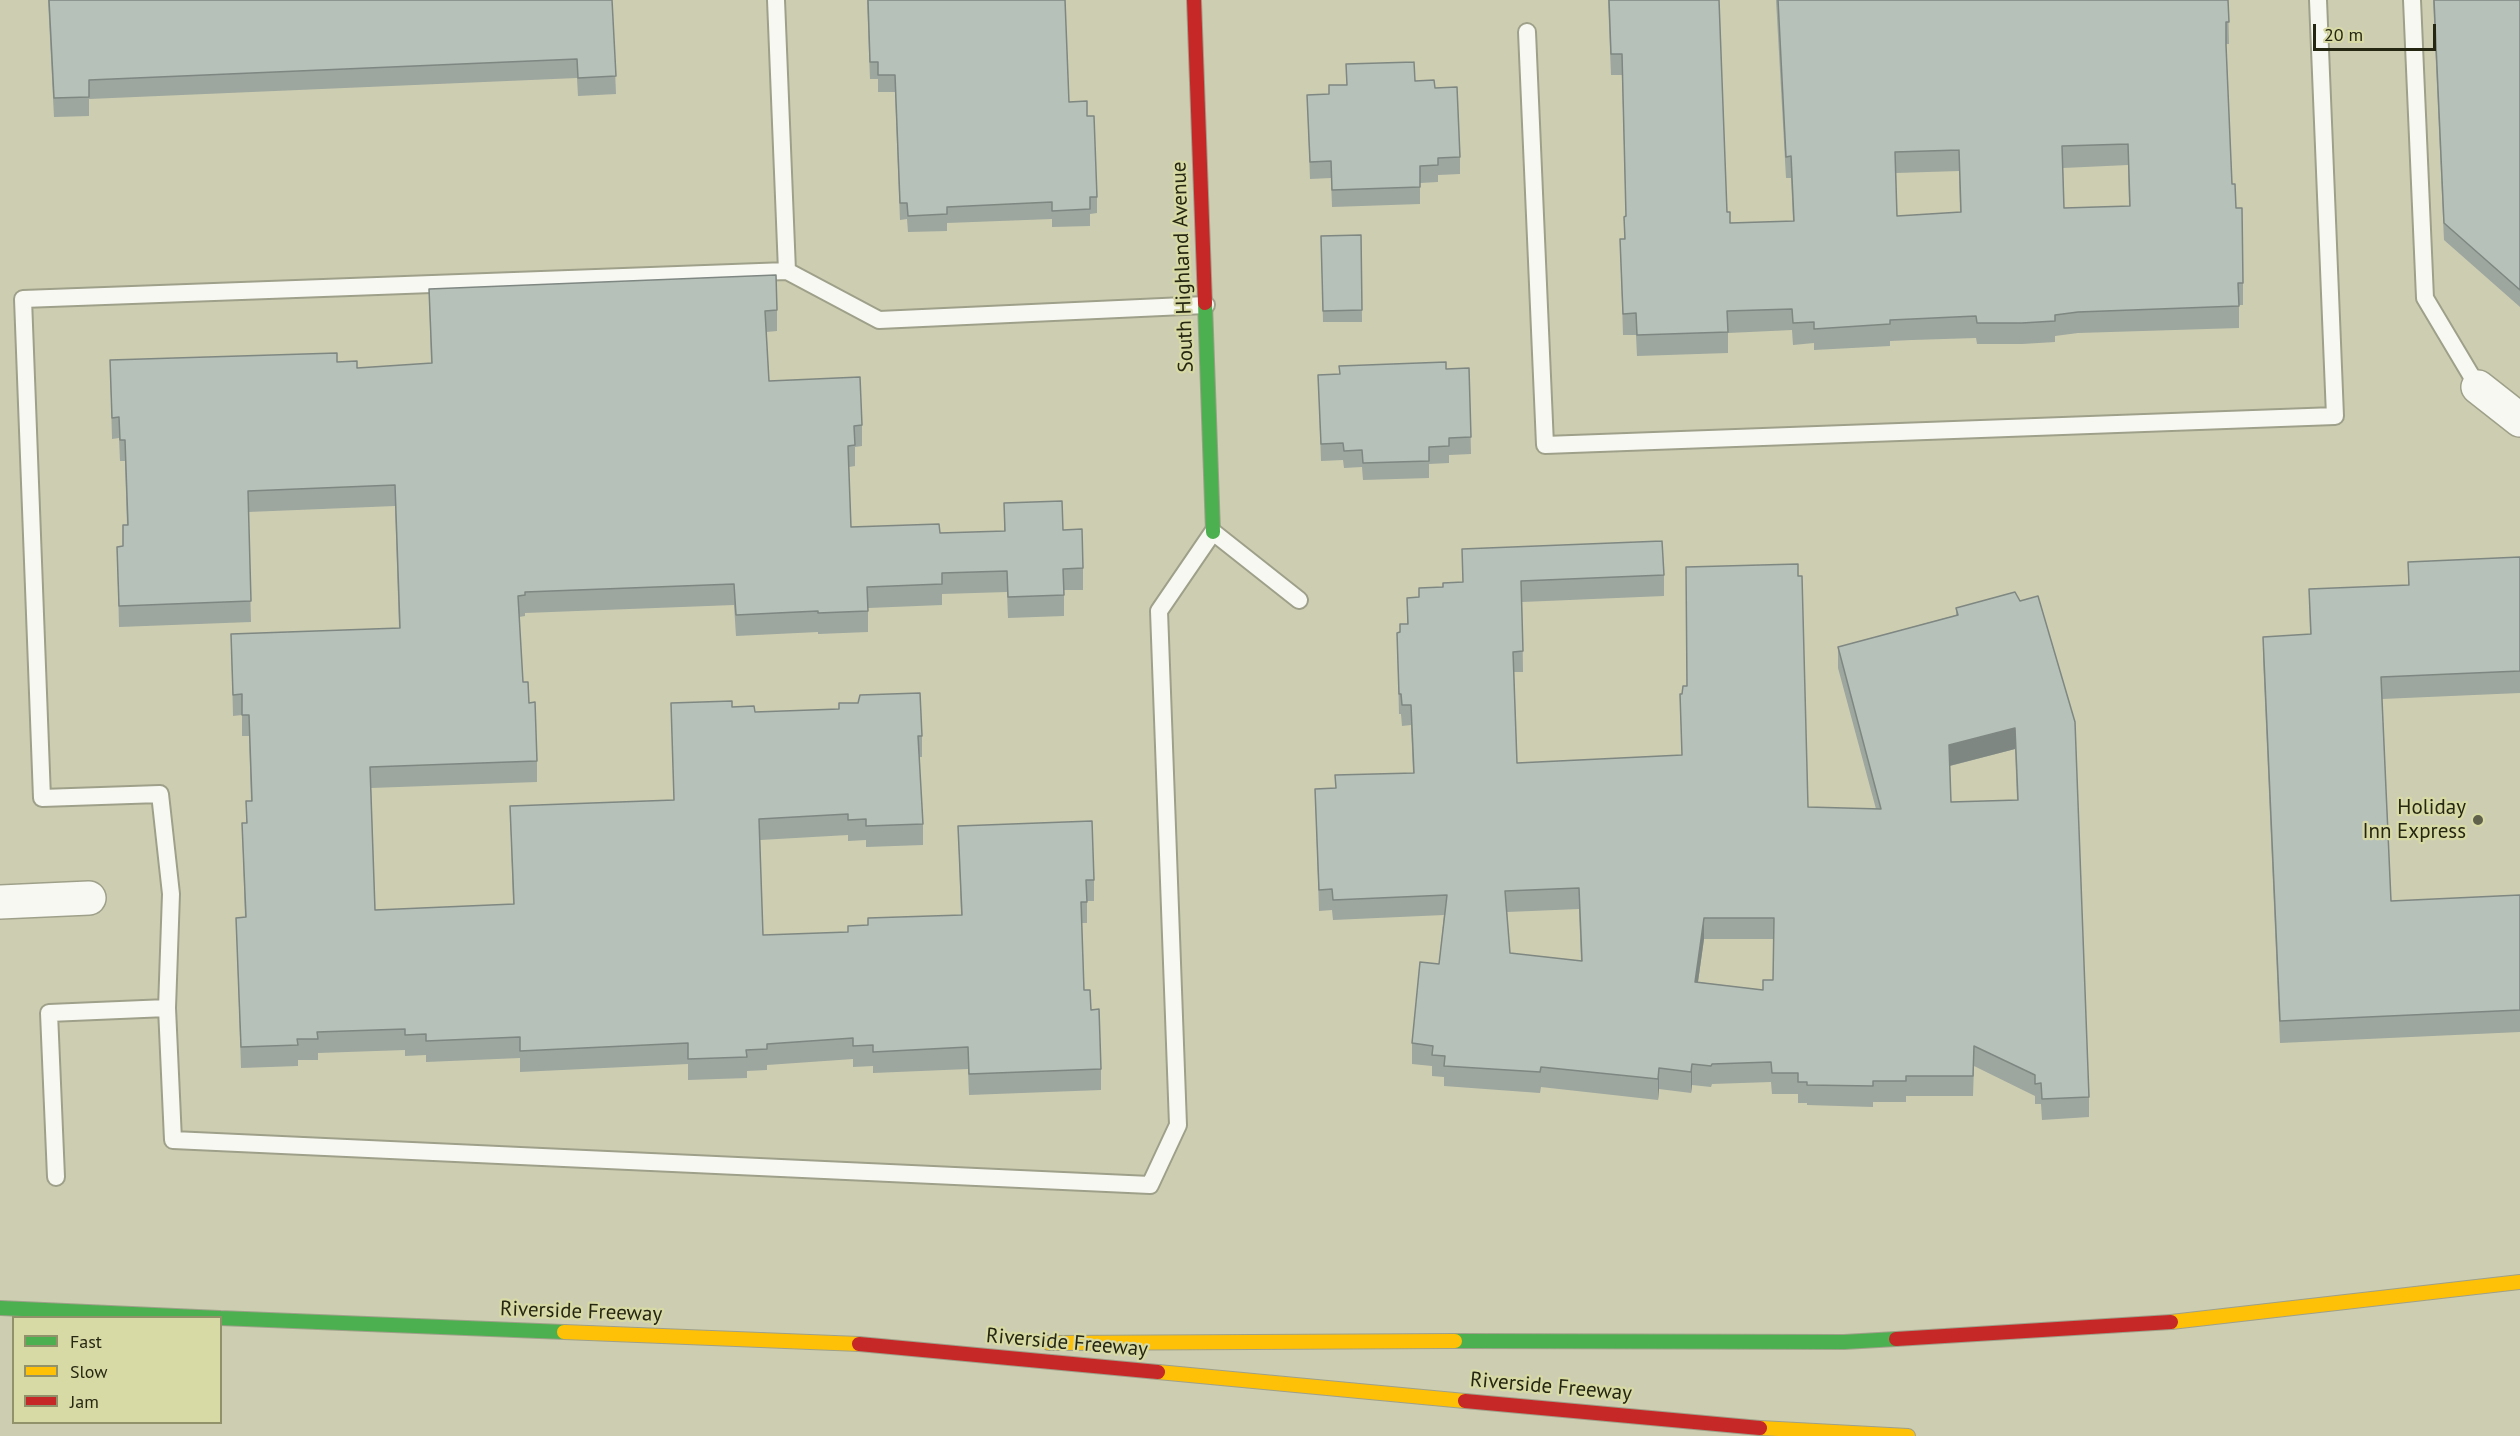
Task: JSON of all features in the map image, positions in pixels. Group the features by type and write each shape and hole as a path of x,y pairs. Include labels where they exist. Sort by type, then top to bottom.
{"main road":[{"name":"South Highland Avenue","path":"1194,0 1213,532"},
{"path":"1038,1343 1588,1340 1844,1342 2181,1321 2520,1282"},
{"name":"Riverside Freeway","path":"0,1308 176,1316"},
{"name":"Riverside Freeway","path":"222,1318 858,1344 1812,1433 1908,1436"},
{"path":"858,1344 1014,1344"}],"street":[{"path":"2478,387 2520,420"},
{"path":"0,902 89,898"}],"lane":[{"path":"776,0 787,271"},
{"path":"1527,32 1545,445 2335,416 2318,0"},
{"path":"2412,0 2425,297 2478,387"},
{"path":"1206,305 879,320 787,271 23,299 42,798 160,794 171,894 167,1008 173,1140 1150,1185 1178,1125 1159,611 1213,532 1299,600"},
{"path":"56,1178 49,1013 167,1008"}],"building":[{"path":"49,0 612,0 616,76 578,78 577,59 89,80 89,97 54,98"},
{"path":"868,0 1065,0 1069,102 1087,101 1087,116 1094,116 1097,197 1090,197 1090,209 1052,211 1052,202 947,207 947,214 908,216 907,203 900,203 895,75 878,75 878,62 870,62"},
{"path":"1609,0 1719,0 1727,212 1730,212 1730,223 1794,221 1791,156 1786,157 1778,0 2228,0 2229,22 2226,22 2226,45 2232,184 2235,184 2236,208 2242,208 2243,283 2238,283 2239,306 2078,312 2055,315 2055,321 2022,323 1977,323 1976,316 1890,320 1890,324 1814,329 1814,322 1793,323 1792,309 1727,311 1728,332 1637,335 1636,313 1623,314 1620,239 1625,239 1624,217 1626,216 1622,54 1611,54","holes":["2128,144 2130,206 2064,208 2062,146","1959,150 1961,212 1897,216 1895,152"]},
{"path":"2434,0 2520,0 2520,290 2444,223"},
{"path":"1414,62 1415,81 1434,80 1435,88 1457,87 1460,157 1438,158 1438,165 1420,166 1420,187 1332,190 1331,161 1310,162 1307,95 1329,94 1329,85 1347,85 1346,64"},
{"path":"1361,235 1362,310 1323,311 1321,236"},
{"path":"776,275 777,310 765,311 769,381 860,377 862,425 854,426 855,445 848,446 851,527 939,524 940,533 1005,531 1004,503 1062,501 1063,530 1082,529 1083,568 1063,569 1064,595 1008,597 1007,571 942,573 942,584 867,587 868,611 736,615 734,584 525,592 525,595 518,596 523,682 528,682 529,703 535,702 537,761 370,767 375,910 514,904 510,806 674,800 671,703 732,701 732,707 754,706 755,712 839,709 839,703 858,703 860,695 920,693 922,736 918,736 923,824 866,826 866,819 848,820 848,814 759,819 763,935 848,932 848,926 868,925 868,918 962,915 958,826 1092,821 1094,880 1086,880 1087,902 1081,902 1084,990 1090,990 1091,1010 1099,1009 1101,1069 969,1074 968,1047 873,1052 873,1045 853,1046 853,1038 767,1044 767,1049 746,1050 747,1057 688,1059 688,1043 520,1051 520,1037 426,1041 426,1034 405,1035 405,1029 317,1032 318,1039 297,1039 298,1045 241,1047 236,918 246,917 242,823 247,823 246,801 252,801 249,715 242,715 242,694 233,695 231,634 400,628 395,485 248,491 251,601 119,606 117,547 123,546 123,525 128,525 125,440 120,440 119,417 112,418 110,360 337,353 337,362 357,361 357,368 432,363 429,289"},
{"path":"1446,362 1446,369 1469,368 1471,437 1449,438 1449,446 1429,447 1429,461 1363,463 1362,450 1344,451 1343,443 1321,444 1318,375 1340,374 1339,366"},
{"path":"1662,541 1664,575 1521,581 1523,651 1513,652 1517,763 1682,755 1680,694 1682,694 1683,686 1687,686 1686,567 1798,564 1798,576 1802,576 1808,807 1881,809 1838,647 1958,615 1956,608 2015,592 2020,601 2038,596 2075,722 2089,1097 2042,1099 2041,1083 2035,1084 2035,1075 1974,1046 1973,1076 1906,1076 1906,1081 1873,1081 1873,1086 1807,1085 1807,1082 1798,1082 1798,1073 1772,1073 1771,1062 1712,1064 1711,1066 1692,1064 1691,1072 1659,1068 1658,1079 1541,1067 1540,1072 1444,1066 1445,1056 1432,1055 1433,1046 1412,1043 1420,962 1439,964 1447,895 1333,900 1332,889 1319,890 1315,789 1336,788 1335,775 1414,773 1411,705 1402,705 1401,694 1399,694 1397,633 1400,632 1400,624 1408,624 1407,598 1419,597 1419,588 1443,587 1443,583 1463,582 1462,549","holes":["2015,728 2018,800 1951,802 1949,745","1579,888 1582,961 1510,953 1505,891","1704,918 1774,918 1773,980 1763,980 1763,990 1695,982"]},
{"path":"2520,557 2520,671 2381,677 2391,901 2520,895 2520,1010 2280,1021 2263,637 2311,634 2309,589 2409,585 2408,562"}],"traffic: fast":[{"path":"1205,303 1213,532"},
{"path":"0,1308 176,1316"},
{"path":"222,1318 564,1332"},
{"path":"1455,1341 1844,1342 1896,1339"}],"traffic: slow":[{"path":"2171,1322 2520,1282"},
{"path":"564,1332 859,1344"},
{"path":"1049,1343 1455,1341"},
{"path":"1158,1372 1465,1401"},
{"path":"1760,1428 1908,1436"}],"traffic: jam":[{"path":"1194,0 1205,303"},
{"path":"1896,1339 2171,1322"},
{"path":"859,1344 1158,1372"},
{"path":"1465,1401 1760,1428"}],"place":[{"name":"Holiday Inn Express","path":"2478,820"}]}
